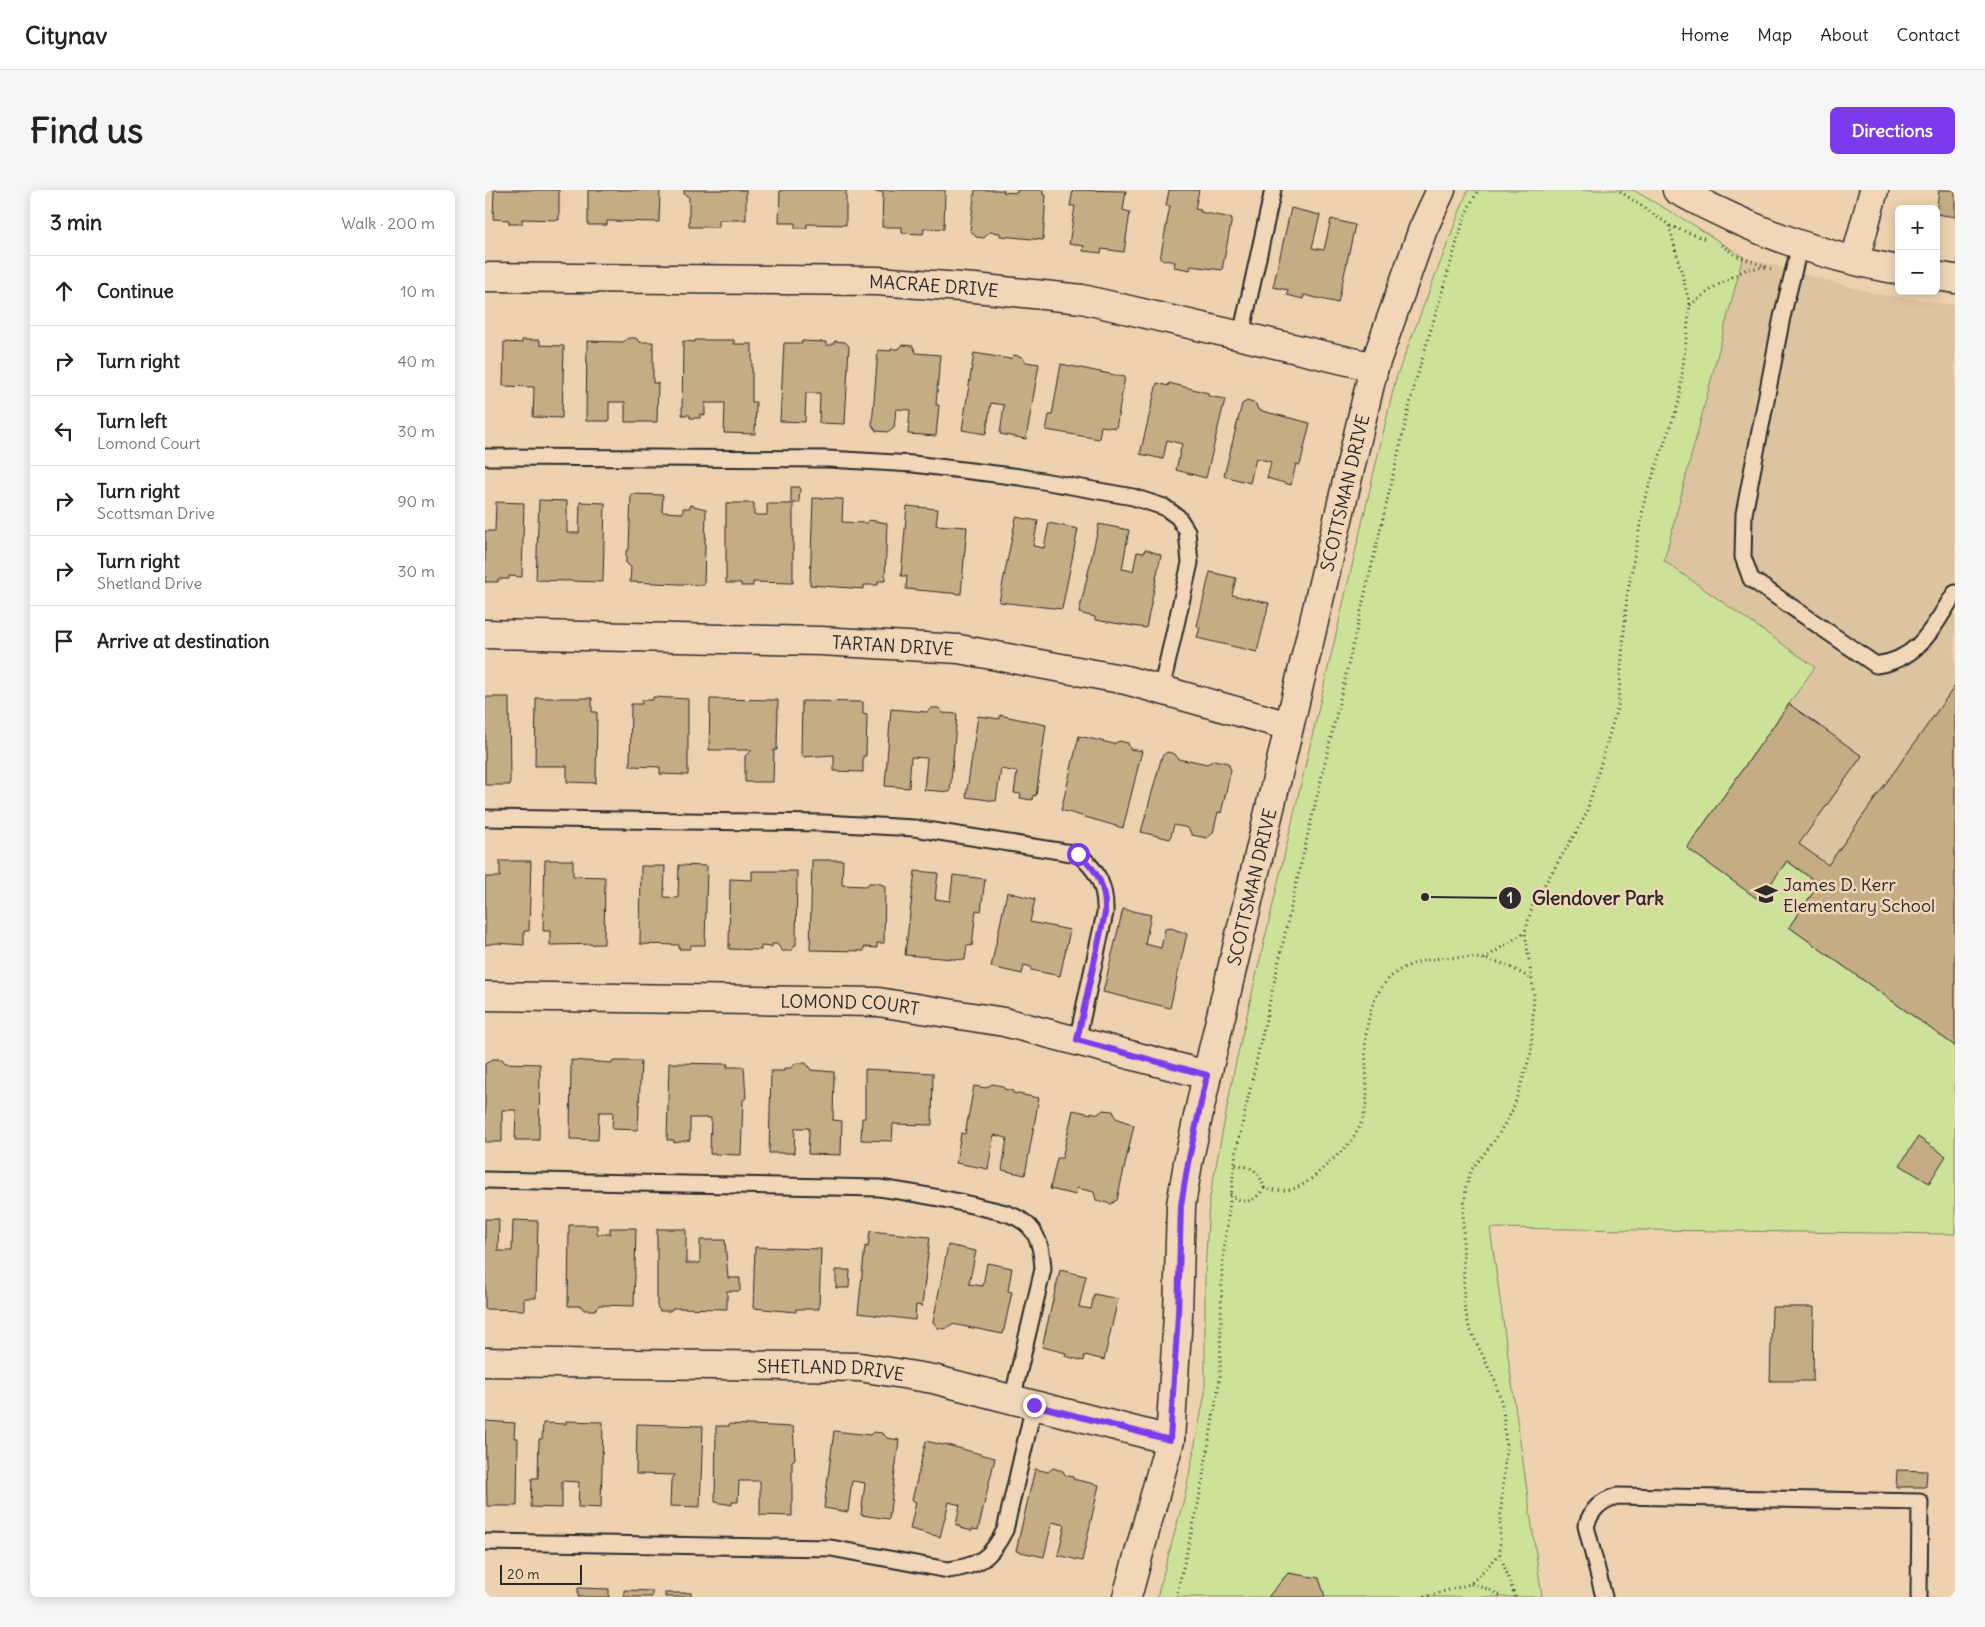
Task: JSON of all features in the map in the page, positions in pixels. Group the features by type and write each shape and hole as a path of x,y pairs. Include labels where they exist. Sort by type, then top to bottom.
{"street":[{"name":"SCOTTSMAN DRIVE","path":"1127,1597 1170,1440 1178,1315 1181,1205 1207,1075 1374,367 1423,229 1441,190"},
{"path":"1677,190 1721,214 1799,245 1895,269"},
{"path":"1855,260 1874,190"},
{"name":"MACRAE DRIVE","path":"485,277 877,281 975,288 1082,300 1374,367"},
{"path":"1940,277 1955,279"},
{"name":"TARTAN DRIVE","path":"485,634 821,641 959,649 1126,680 1289,726"},
{"name":"LOMOND COURT","path":"485,996 878,1002 1004,1022 1207,1075"},
{"name":"SHETLAND DRIVE","path":"485,1362 860,1367 933,1379 1170,1440"}],"lane":[{"path":"1241,335 1273,190"},
{"path":"1799,245 1781,327 1745,514 1743,557 1751,579 1876,665 1892,663 1921,645 1955,593"},
{"path":"485,457 828,459 913,464 1020,477 1133,497 1156,504 1178,517 1187,531 1190,563 1161,690"},
{"path":"485,818 824,823 913,828 1078,854 1092,866 1106,896 1105,913 1077,1040"},
{"path":"485,1180 879,1188 941,1197 1009,1214 1024,1222 1036,1235 1042,1252 1043,1269 1005,1530 997,1547 983,1560 967,1568 948,1570 831,1548 485,1542"},
{"path":"1604,1597 1586,1526 1596,1506 1606,1499 1617,1496 1920,1502 1919,1597"}],"path":[{"path":"1176,1597 1198,1505 1220,1378 1222,1267 1233,1165 1295,889 1415,383 1465,215 1477,190"},
{"path":"1618,190 1669,225 1709,240"},
{"path":"1515,1597 1500,1554 1500,1521 1506,1448 1503,1408 1495,1381 1469,1327 1464,1304 1463,1216 1466,1187 1471,1170 1495,1140 1512,1112 1531,1053 1534,995 1525,932 1533,904 1585,817 1618,705 1627,596 1645,498 1679,402 1690,305 1669,225"},
{"path":"1690,305 1716,286 1747,269 1767,267 1735,255 1717,243"},
{"path":"1483,959 1525,932"},
{"path":"1264,1188 1273,1191 1291,1190 1307,1184 1345,1150 1361,1123 1369,1097 1365,1065 1366,1034 1374,997 1389,975 1413,962 1432,958 1468,957 1496,961 1532,979"},
{"path":"1233,1165 1245,1165 1255,1170 1261,1178 1264,1188"},
{"path":"1229,1194 1238,1200 1248,1202 1258,1197 1264,1188"},
{"path":"1424,1597 1471,1584 1500,1554"},
{"path":"1471,1584 1488,1589 1503,1597"}],"shaded area":[{"name":"James D. Kerr Elementary School","path":"1743,257 1877,294 1955,305 1955,1234 1490,1228"}],"green space":[{"path":"1468,190 1633,190 1692,224 1743,257 1664,561 1815,667 1687,848 1759,899 1787,861 1819,884 1789,927 1955,1046 1955,1234 1490,1228 1542,1597 1157,1597 1185,1495 1205,1393 1205,1273 1209,1202 1235,1066 1396,378"}],"building":[{"path":"494,190 559,190 559,220 522,219 522,224 509,224 509,220 493,219"},
{"path":"588,190 660,190 659,222 607,221 607,225 588,225"},
{"path":"684,190 746,190 746,220 719,220 719,227 689,227 689,197 684,194"},
{"path":"780,190 846,190 846,225 807,224 807,228 795,228 795,223 779,223"},
{"path":"875,190 945,190 944,229 924,228 923,234 902,233 902,227 882,227 883,192 875,192"},
{"path":"975,190 1004,190 1003,192 1017,193 1017,190 1043,190 1043,195 1046,195 1043,240 1000,236 1000,233 989,232 984,238 976,237 970,230"},
{"path":"1073,190 1126,191 1123,210 1130,212 1124,252 1102,249 1101,253 1083,251 1084,246 1069,244 1075,206 1070,206"},
{"path":"1169,190 1199,190 1195,209 1201,210 1200,212 1232,218 1222,270 1191,266 1190,270 1174,267 1175,262 1160,259 1170,206 1166,206"},
{"path":"1939,190 1955,190 1955,217 1940,215 1940,205 1937,205"},
{"path":"1291,208 1320,215 1312,248 1324,250 1331,219 1355,225 1338,303 1304,295 1303,299 1287,295 1288,290 1273,287"},
{"path":"628,338 636,338 640,342 653,342 653,383 658,383 657,422 625,422 625,402 609,402 609,421 586,421 587,341 623,342"},
{"path":"522,340 540,340 540,345 564,346 562,418 533,417 534,387 503,386 504,342 522,343"},
{"path":"695,340 734,340 734,344 752,344 752,402 756,402 755,434 724,433 725,403 705,403 705,415 700,414 700,418 690,418 690,415 682,415 683,341 695,342"},
{"path":"802,341 826,342 826,345 832,345 835,341 845,342 849,346 845,424 819,423 820,393 806,393 805,422 780,421 784,343 802,343"},
{"path":"903,345 913,346 916,353 940,355 936,405 939,405 936,436 908,434 910,410 896,409 894,428 889,432 876,431 872,425 878,350 891,351 891,349 898,349"},
{"path":"974,353 1010,359 1014,355 1022,357 1026,362 1039,364 1026,439 1000,434 1004,405 991,403 986,434 962,430"},
{"path":"1061,364 1125,377 1116,428 1101,426 1099,439 1046,430 1049,415 1052,415"},
{"path":"1157,383 1168,386 1169,383 1208,393 1208,396 1225,399 1206,478 1176,470 1182,444 1167,440 1163,459 1140,454"},
{"path":"1247,401 1256,404 1258,410 1310,423 1300,465 1296,464 1291,485 1267,478 1271,462 1256,458 1250,483 1224,476 1242,404"},
{"path":"791,487 800,487 799,503 793,503 793,583 753,582 753,586 741,586 741,583 726,583 726,503 754,503 754,515 767,515 767,504 791,504"},
{"path":"631,494 663,495 662,512 683,513 683,508 690,508 690,505 706,509 704,585 630,582 631,567 626,563 626,551 629,549"},
{"path":"813,498 843,499 842,522 866,523 869,520 887,523 885,581 878,581 878,585 864,585 864,589 810,585"},
{"path":"539,500 567,501 567,533 579,533 580,502 605,503 603,582 536,580"},
{"path":"496,502 524,503 522,577 509,576 509,579 498,579 498,582 485,582 485,531 495,531"},
{"path":"907,506 938,509 936,525 967,527 961,594 906,589 907,576 901,576"},
{"path":"1016,517 1038,521 1033,546 1044,548 1049,523 1078,529 1062,609 999,602"},
{"path":"1099,524 1129,530 1122,569 1133,571 1137,552 1144,553 1145,549 1161,555 1146,628 1095,620 1095,617 1079,613"},
{"path":"1210,572 1236,578 1232,595 1269,603 1257,652 1197,638 1200,627 1197,626"},
{"path":"1955,686 1955,1046 1789,927 1819,884 1787,861 1759,900 1687,848 1789,704 1862,756 1799,844 1828,865"},
{"path":"485,697 509,697 510,785 485,785"},
{"path":"653,697 688,699 688,775 660,774 660,767 630,766 631,704 642,704 642,700 653,700"},
{"path":"536,698 592,698 592,712 597,712 596,783 567,782 567,766 535,766"},
{"path":"710,699 778,700 777,750 774,750 773,782 745,782 745,756 752,750 709,750"},
{"path":"802,701 863,702 863,714 867,715 866,756 863,756 863,772 834,771 834,755 803,757 801,754"},
{"path":"931,708 939,708 943,713 957,714 950,792 924,790 927,758 911,757 909,788 885,786 891,709 927,712"},
{"path":"1000,715 1046,725 1036,796 1033,795 1032,800 1020,798 1021,794 1014,793 1017,772 1001,769 996,801 966,797 978,716 1000,719"},
{"path":"1079,736 1114,744 1119,741 1128,743 1130,749 1142,751 1123,828 1061,810"},
{"path":"1167,752 1175,754 1178,759 1188,761 1207,764 1214,760 1228,763 1231,770 1221,813 1218,812 1213,833 1207,838 1192,835 1188,828 1174,825 1170,839 1141,832 1162,756"},
{"path":"545,860 573,860 573,876 605,877 604,944 550,945 550,931 543,931"},
{"path":"812,860 843,860 842,885 867,886 869,883 878,883 885,886 884,943 877,943 877,948 864,947 864,951 810,950"},
{"path":"500,861 531,861 529,931 524,931 524,945 497,943 485,945 485,877 500,877"},
{"path":"679,865 707,866 705,945 691,945 690,949 679,949 679,945 640,944 641,866 665,866 664,897 678,898"},
{"path":"752,871 797,871 796,945 790,951 782,951 777,944 772,944 772,947 761,946 761,950 729,949 730,879 752,880"},
{"path":"915,871 938,873 935,899 950,901 953,875 985,879 981,911 976,910 972,946 967,945 965,960 905,955"},
{"path":"1007,892 1035,899 1030,922 1070,930 1060,976 1031,970 1031,967 1024,965 1022,974 991,967"},
{"path":"1123,909 1151,915 1145,944 1161,948 1165,929 1171,928 1187,934 1170,1008 1103,992"},
{"path":"493,1059 502,1059 505,1063 540,1064 539,1140 515,1140 516,1110 502,1110 502,1142 485,1142 485,1064"},
{"path":"571,1060 612,1063 612,1061 641,1061 638,1130 612,1129 613,1112 599,1112 598,1140 570,1139"},
{"path":"669,1063 728,1064 727,1067 744,1067 746,1098 743,1100 741,1155 710,1154 711,1118 690,1118 690,1140 674,1143 674,1140 667,1140"},
{"path":"796,1063 806,1063 811,1070 834,1072 833,1120 842,1121 841,1155 808,1154 809,1128 795,1128 794,1153 769,1153 771,1071 784,1071 784,1068 791,1068"},
{"path":"865,1069 933,1073 932,1125 893,1124 892,1141 861,1140 862,1118 865,1118"},
{"path":"992,1084 1003,1086 1004,1089 1013,1091 1013,1093 1039,1098 1025,1175 1002,1170 1007,1138 994,1135 988,1169 956,1163 961,1133 965,1134 974,1086 986,1088"},
{"path":"1073,1110 1091,1114 1091,1112 1098,1114 1103,1110 1113,1111 1116,1118 1134,1125 1117,1200 1111,1204 1096,1200 1094,1192 1077,1188 1076,1195 1050,1189 1057,1158 1062,1158"},
{"path":"1918,1137 1946,1156 1929,1183 1900,1165"},
{"path":"485,1219 499,1219 498,1251 512,1251 513,1220 538,1221 536,1298 524,1298 524,1310 485,1309"},
{"path":"569,1225 597,1225 597,1234 610,1234 610,1228 636,1228 634,1306 599,1305 595,1310 584,1310 581,1306 568,1306"},
{"path":"657,1229 686,1229 686,1263 700,1263 700,1240 725,1240 728,1278 740,1278 740,1291 727,1291 727,1309 674,1308 670,1311 660,1311 657,1306"},
{"path":"870,1231 930,1237 922,1306 916,1305 915,1320 858,1313 865,1246 868,1247"},
{"path":"948,1245 976,1251 969,1284 983,1286 987,1263 1012,1268 1008,1291 1012,1292 1003,1334 952,1324 945,1329 938,1328 933,1322"},
{"path":"755,1247 821,1249 819,1309 796,1309 796,1312 753,1308"},
{"path":"836,1270 850,1270 849,1288 836,1288"},
{"path":"1060,1270 1086,1276 1079,1307 1091,1309 1094,1294 1118,1299 1104,1360 1085,1355 1084,1361 1065,1356 1066,1353 1042,1347"},
{"path":"1772,1307 1814,1307 1813,1381 1770,1381"},
{"path":"485,1421 515,1423 514,1438 518,1438 517,1506 487,1506"},
{"path":"566,1421 603,1422 601,1508 578,1507 579,1482 562,1481 562,1508 531,1507 532,1478 538,1478 539,1439 542,1439 543,1423 566,1424"},
{"path":"637,1424 703,1426 700,1507 670,1506 671,1481 675,1475 636,1474"},
{"path":"729,1424 793,1427 795,1459 792,1461 792,1516 760,1515 760,1481 739,1481 738,1502 732,1502 732,1505 715,1502 716,1426 729,1426"},
{"path":"834,1431 870,1435 873,1432 882,1433 887,1438 899,1440 889,1519 861,1515 865,1483 852,1481 848,1512 824,1508"},
{"path":"926,1441 995,1458 978,1530 972,1529 972,1531 956,1525 960,1505 949,1502 940,1537 910,1529 916,1502 912,1500"},
{"path":"1053,1468 1063,1471 1065,1475 1073,1477 1073,1479 1099,1485 1082,1561 1058,1555 1065,1525 1052,1522 1044,1557 1016,1551 1035,1469 1048,1472"},
{"path":"1897,1470 1927,1471 1926,1487 1896,1487"},
{"path":"1288,1573 1319,1578 1325,1597 1268,1597"},
{"path":"578,1588 609,1589 609,1597 578,1597"},
{"path":"624,1590 652,1591 652,1597 624,1597"},
{"path":"665,1593 691,1593 691,1597 665,1597"}],"place":[{"name":"James D. Kerr Elementary School","path":"1766,894"},
{"name":"Glendover Park","path":"1425,897"}],"route":[{"path":"1034,1405 1170,1440 1175,1381 1181,1205 1207,1075 1077,1040 1105,913 1106,896 1100,879 1092,866 1078,854"}]}
